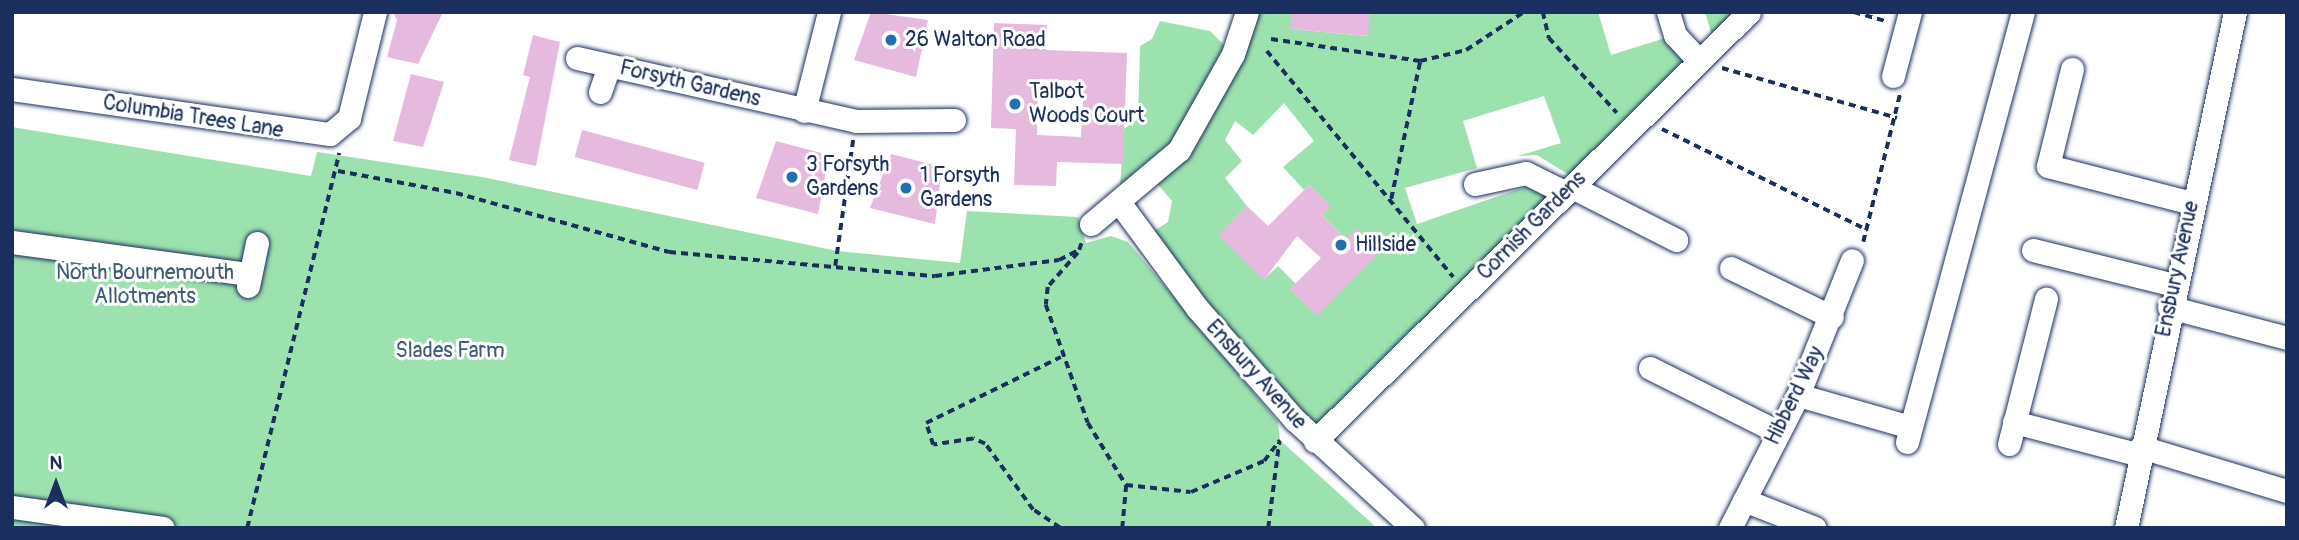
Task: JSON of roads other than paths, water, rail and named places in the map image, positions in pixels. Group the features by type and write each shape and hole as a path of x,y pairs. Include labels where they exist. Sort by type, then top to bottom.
{"street":[{"name":"Columbia Trees Lane","path":"12,89 330,134 349,118 375,12"},
{"path":"804,111 829,12"},
{"path":"1668,12 1675,35 1699,61"},
{"name":"Cornish Gardens","path":"1315,440 1749,12"},
{"name":"Ensbury Avenue","path":"2126,528 2172,296 2235,12"},
{"path":"1798,395 1908,435 2020,13"},
{"path":"1091,224 1179,150 1242,14"},
{"path":"1893,76 1908,20"},
{"name":"Forsyth Gardens","path":"576,58 856,121 954,120"},
{"path":"600,92 609,65"},
{"path":"2072,69 2048,166 2193,203"},
{"path":"1475,184 1526,173 1676,240"},
{"name":"Ensbury Avenue","path":"1119,202 1198,309 1295,420 1413,528"},
{"path":"12,242 249,280 257,243"},
{"path":"2034,250 2287,338"},
{"name":"Hibberd Way","path":"1730,528 1798,395 1832,317 1852,260"},
{"path":"1731,268 1832,317"},
{"path":"2046,299 2011,433 2141,451 2287,491"},
{"path":"1650,368 1778,432"},
{"path":"1744,500 1815,528"},
{"path":"12,507 163,528"}],"place":[{"name":"26 Walton Road","path":"891,40"},
{"name":"Talbot Woods Court","path":"1015,104"},
{"name":"3 Forsyth Gardens","path":"792,177"},
{"name":"1 Forsyth Gardens","path":"906,188"},
{"name":"Hillside","path":"1341,245"}],"park label":[{"name":"North Bournemouth Allotments","path":"145,285"},
{"name":"Slades Farm","path":"450,351"}]}
